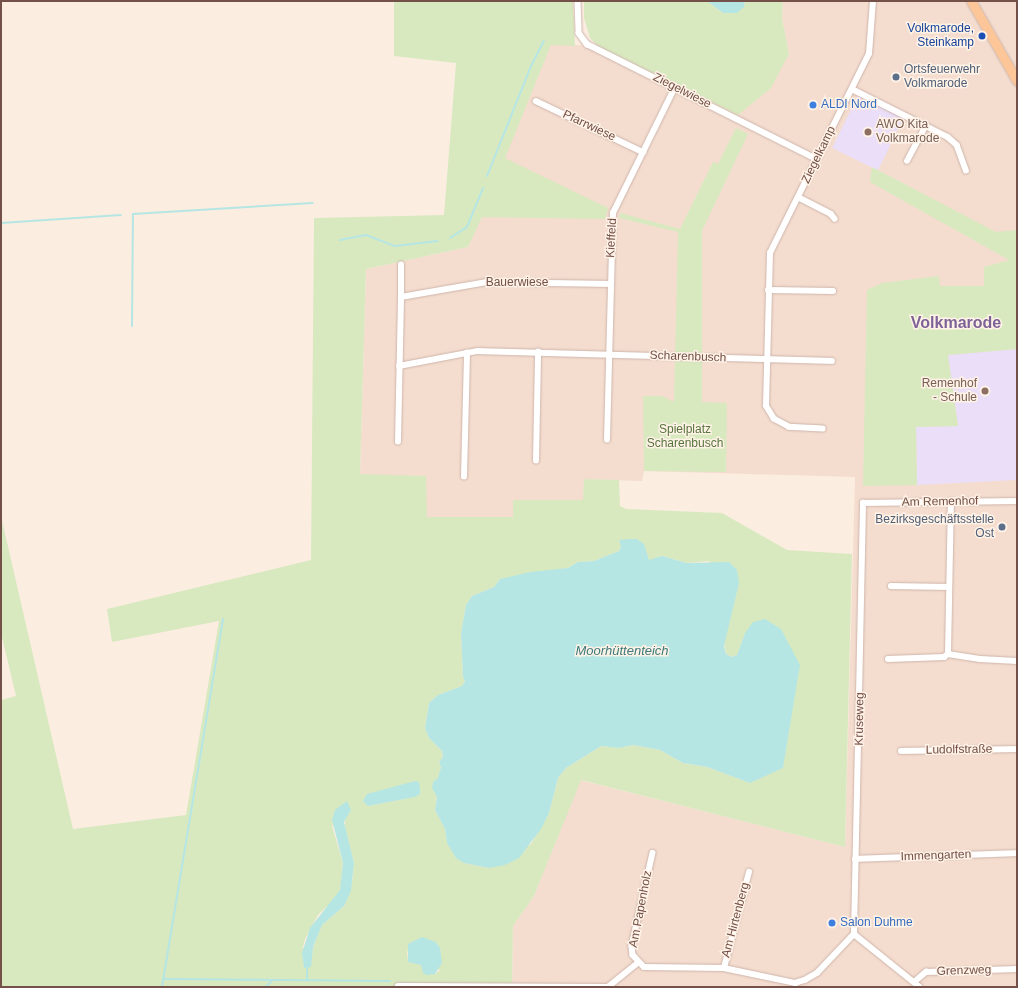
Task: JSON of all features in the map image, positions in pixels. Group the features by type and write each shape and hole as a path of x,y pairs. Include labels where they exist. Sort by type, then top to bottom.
{"main road":[{"path":"971,1 1017,81"}],"street":[{"name":"Ziegelwiese","path":"578,1 580,33 587,44 817,159"},
{"name":"Ziegelkamp","path":"823,430 789,427 769,414 765,397 770,253 852,89 871,46 873,1"},
{"name":"Kieffeld","path":"609,354 613,213 675,87"},
{"path":"852,89 926,126 955,143 966,170"},
{"name":"Pfarrwiese","path":"536,101 643,152"},
{"path":"908,161 926,126"},
{"name":"Ziegelkamp","path":"798,197 831,214 835,219"},
{"path":"398,442 401,265"},
{"name":"Bauerwiese","path":"401,297 487,282 611,284"},
{"path":"768,290 833,291"},
{"path":"536,461 538,352"},
{"name":"Scharenbusch","path":"399,366 467,353 538,352 766,360"},
{"path":"464,477 467,353"},
{"path":"607,440 609,354"},
{"path":"766,360 832,361"},
{"name":"Am Remenhof","path":"863,503 1017,501"},
{"path":"948,654 951,502"},
{"name":"Kruseweg","path":"854,934 863,503"},
{"path":"891,586 949,587"},
{"path":"888,659 944,657 948,654 980,659 1017,661"},
{"name":"Ludolfstraße","path":"901,751 1017,749"},
{"name":"Immengarten","path":"855,859 1017,852"},
{"name":"Am Papenholz","path":"638,963 632,946 653,853"},
{"name":"Am Hirtenberg","path":"724,968 749,872"},
{"path":"398,986 608,987 638,963 652,969 724,968 785,982 805,980 817,973 854,934 920,987"},
{"name":"Grenzweg","path":"914,982 926,972 1017,969"}],"shaded area":[{"path":"783,1 1017,1 1017,987 512,987 513,926 534,896 580,780 845,847 855,477 644,471 642,481 584,479 584,500 514,500 513,517 426,517 360,474 366,269 468,247 551,44 598,46 738,115 789,54 782,18"},
{"name":"AWO Kita Volkmarode","path":"858,95 904,117 878,170 832,148"},
{"name":"Remenhof - Schule","path":"1017,349 1017,480 917,485 916,427 958,426 948,355"}],"green space":[{"path":"394,1 573,1 575,46 551,45 505,158 608,208 605,219 482,217 468,247 366,269 360,474 426,476 427,517 513,517 513,500 583,500 584,479 619,480 620,506 626,509 722,513 787,550 852,554 845,847 581,780 534,896 513,926 512,987 1,987 1,700 16,696 1,633 1,516 73,829 186,815 219,621 112,642 107,609 311,560 314,218 444,215 456,63 394,56","holes":["643,544 649,560 652,561 662,556 687,563 709,561 726,654 731,657 737,655 745,633 750,783 707,767 683,763 660,750 633,745 619,748 601,746 566,768 558,778 549,813 531,844 489,868 464,863 447,843 445,829 435,810 441,766 439,762 443,757 442,751 429,738 425,728 429,703 438,695 462,686 465,681 463,677 461,633 466,605 472,596 494,587 500,579 568,568 578,562 594,561 619,551 621,546","367,794 404,799 368,806","351,810 345,818 345,828 354,863 352,883 344,906 322,925 319,931 311,954 311,967 303,947 305,939 318,915 338,896 341,885 343,863 332,826","407,951 440,970 435,974 423,973 422,965 408,962"]},
{"path":"584,1 707,1 723,13 744,7 745,1 783,1 782,18 789,54 771,88 738,115 598,46 590,38 584,18"},
{"name":"Spielplatz Scharenbusch","path":"736,128 748,134 702,231 702,402 727,403 726,472 644,471 643,396 662,396 674,402 678,232 619,218 620,213 680,229 713,162 718,164"},
{"path":"872,167 996,232 1017,230 1017,349 948,355 958,426 916,427 917,485 863,486 867,290 882,283 939,276 940,286 984,286 984,267 1009,260 870,182"}],"water":[{"path":"707,1 745,1 744,7 737,13 723,13"},
{"name":"Moorhüttenteich","path":"637,539 644,544 649,560 662,556 687,563 729,562 737,570 739,583 724,646 726,654 731,657 737,655 745,633 753,622 765,619 781,629 800,665 783,768 750,783 707,767 683,763 660,750 633,745 619,748 601,746 566,768 558,778 549,813 541,829 519,858 505,865 489,868 464,863 456,858 447,843 445,829 435,810 437,797 432,788 433,782 438,778 441,767 439,762 443,757 442,751 429,738 425,728 429,703 438,695 462,686 465,681 463,677 461,633 466,605 472,596 494,587 500,579 530,572 568,568 578,562 594,561 619,551 621,546 619,540"},
{"path":"415,781 419,782 420,794 415,797 368,806 363,801 367,794"},
{"path":"347,801 351,810 344,822 354,863 351,891 344,906 322,925 313,947 311,967 304,968 302,953 310,928 340,890 343,863 332,820 335,810"},
{"path":"422,937 436,942 440,948 442,963 435,974 427,975 423,973 421,965 408,962 408,944"}],"waterway":[{"path":"487,176 531,66 544,41"},
{"path":"450,238 467,227 483,188"},
{"path":"132,326 133,214 313,203"},
{"path":"1,223 121,215"},
{"path":"340,240 366,235 395,246 438,241"},
{"path":"162,987 223,619"},
{"path":"307,967 307,980"},
{"path":"164,979 390,981"},
{"path":"265,987 271,982"}],"place":[{"name":"Volkmarode, Steinkamp","path":"982,36"},
{"name":"Ortsfeuerwehr Volkmarode","path":"896,77"},
{"name":"ALDI Nord","path":"813,105"},
{"name":"AWO Kita Volkmarode","path":"868,132"},
{"name":"Remenhof - Schule","path":"985,391"},
{"name":"Bezirksgeschäftsstelle Ost","path":"1002,527"},
{"name":"Salon Duhme","path":"832,923"}],"district":[{"name":"Volkmarode","path":"956,323"}]}
